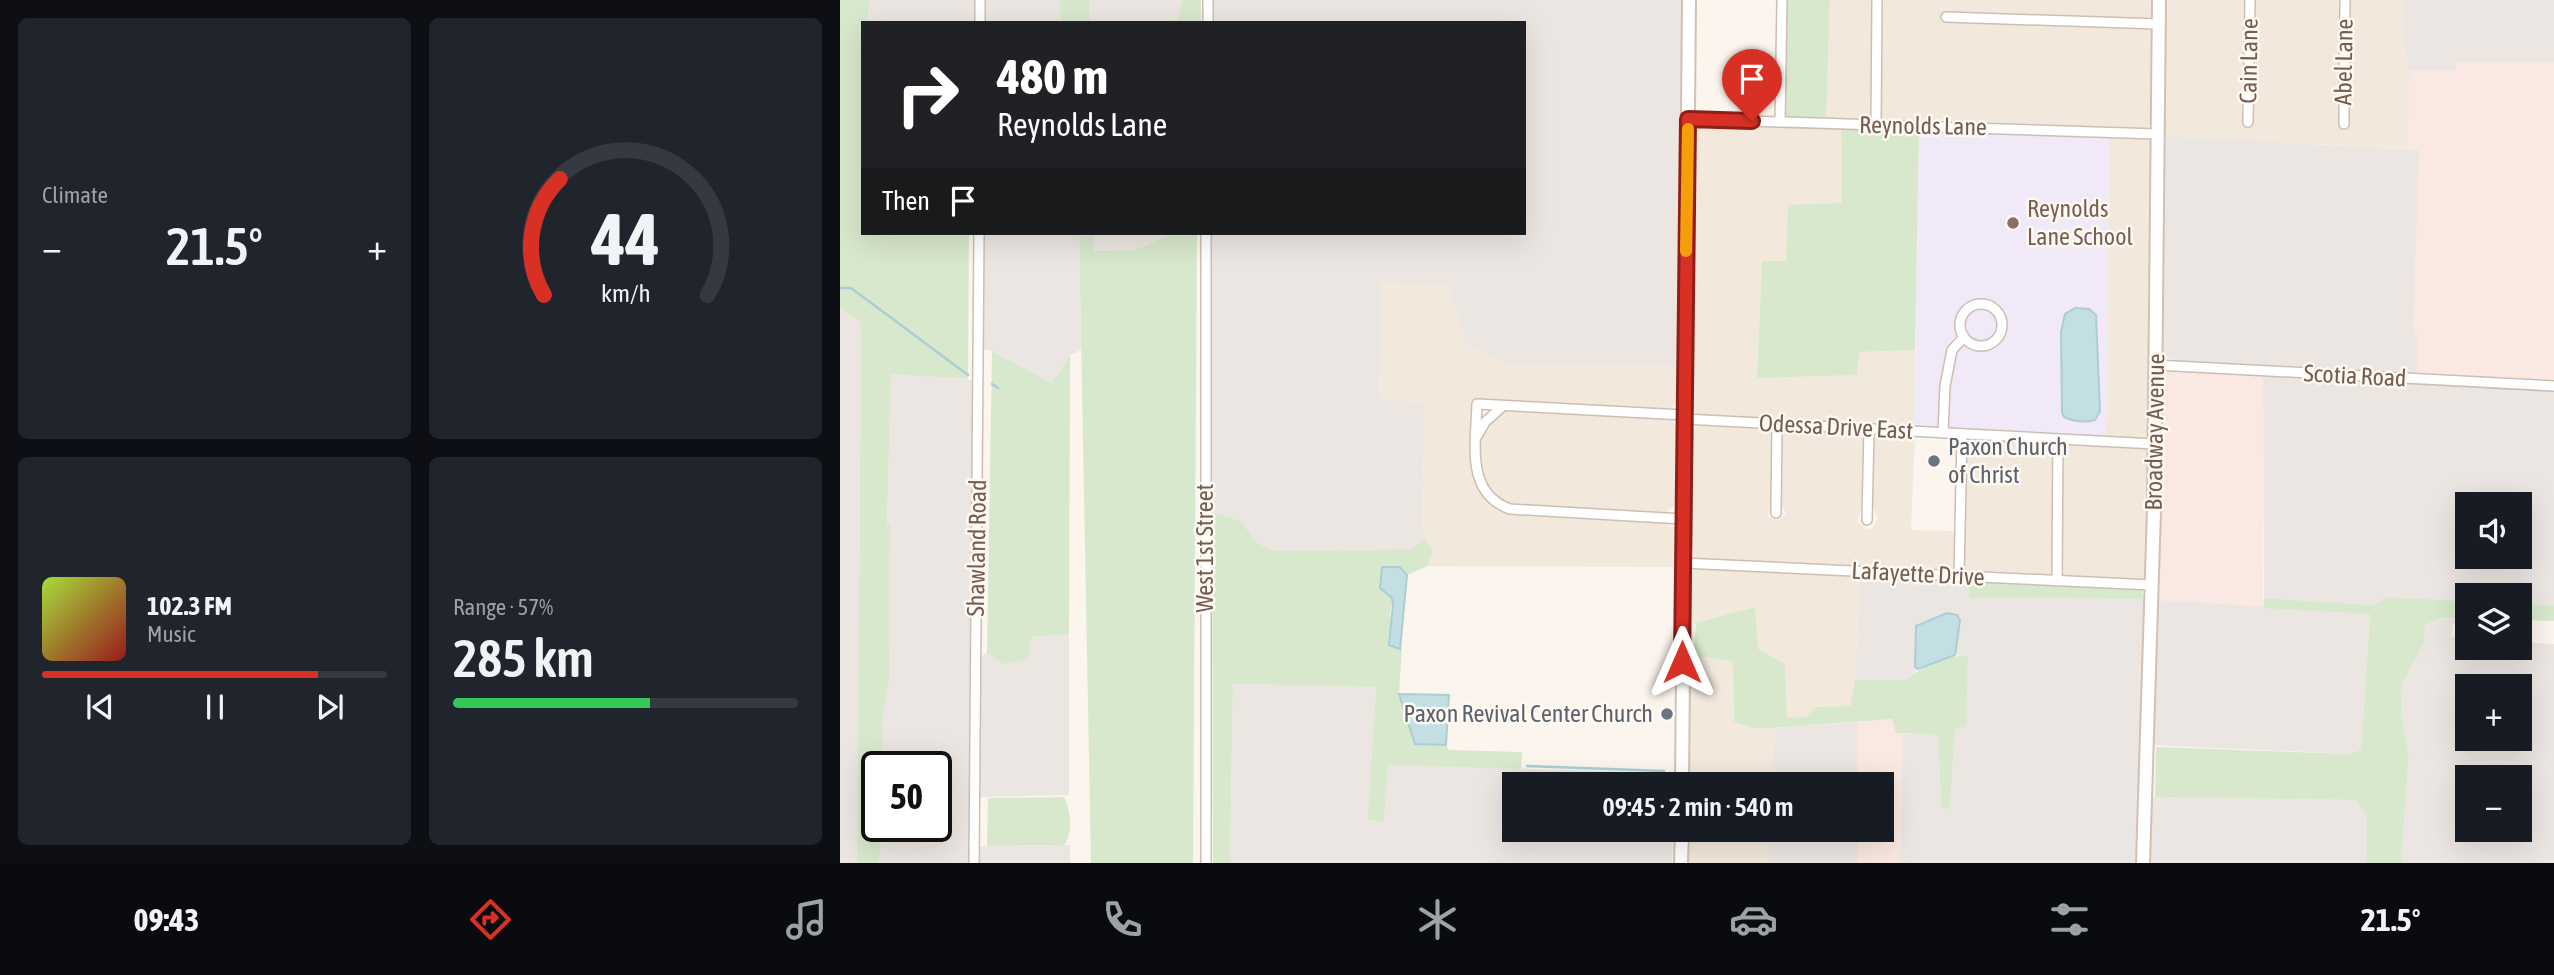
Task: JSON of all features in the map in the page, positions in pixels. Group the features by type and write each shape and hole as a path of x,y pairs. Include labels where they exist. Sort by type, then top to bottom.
{"street":[{"path":"979,21 980,0"},
{"path":"1208,0 1208,21"},
{"path":"1682,772 1689,0"},
{"path":"1780,122 1782,0"},
{"path":"1876,126 1877,0"},
{"name":"Broadway Avenue","path":"2143,863 2155,444 2159,0"},
{"name":"Cain Lane","path":"2248,122 2250,0"},
{"name":"Abel Lane","path":"2344,124 2345,0"},
{"path":"1946,17 2159,24"},
{"name":"Reynolds Lane","path":"1688,119 2158,134"},
{"name":"Shawland Road","path":"974,863 979,235"},
{"name":"West 1st Street","path":"1206,235 1206,863"},
{"path":"1984,303 1997,310 2002,329 1995,341 1976,345 1964,337 1961,318 1970,306 1984,303"},
{"path":"1943,433 1945,386 1952,350 1964,337"},
{"name":"Scotia Road","path":"2156,365 2554,386"},
{"name":"Odessa Drive East","path":"1476,437 1477,404 1777,425 2155,444"},
{"path":"1503,406 1485,422 1476,437 1475,465 1479,481 1491,500 1524,512 1683,519"},
{"path":"1776,513 1777,425"},
{"path":"1867,520 1869,429"},
{"path":"1959,576 1962,434"},
{"path":"2057,581 2058,439"},
{"name":"Lafayette Drive","path":"1683,563 2152,585"},
{"path":"1681,863 1682,842"}],"shaded area":[{"path":"869,0 975,0 975,21 868,21"},
{"path":"984,0 1059,0 1061,21 984,21"},
{"path":"1089,0 1182,0 1179,20 1090,21"},
{"path":"1212,0 1682,0 1678,366 1509,366 1466,344 1448,286 1382,282 1379,400 1425,402 1422,525 1425,538 1410,549 1272,551 1255,541 1241,521 1215,513 1210,515 1211,235 1526,235 1526,21 1212,21"},
{"path":"1830,0 1874,0 1873,115 1867,122 1826,121"},
{"path":"1881,0 2156,0 2155,14 2144,20 1942,14 1941,18 2152,27 2155,31 2153,122 2145,129 1883,121 1880,119"},
{"path":"2163,0 2246,0 2245,126 2252,125 2253,0 2341,0 2340,128 2347,127 2349,0 2403,0 2402,39 2410,70 2408,149 2162,136"},
{"path":"2403,0 2554,0 2554,62 2456,62 2456,71 2410,70 2402,39"},
{"path":"2456,62 2554,62 2554,382 2417,376 2417,335 2413,335 2408,149 2410,70 2455,71"},
{"path":"1709,124 1841,129 1842,203 1786,261 1762,261 1757,377 1856,375 1858,352 1915,350 1914,428 1711,418 1696,414 1691,405 1695,137 1696,131"},
{"name":"Reynolds Lane School","path":"1919,130 2109,136 2106,438 1914,428","holes":["2064,314 2096,315 2100,411 2062,412 2061,332"]},
{"path":"2109,136 2153,140 2152,432 2145,440 2106,438"},
{"path":"2162,136 2419,150 2413,334 2417,335 2417,376 2182,362 2163,356"},
{"path":"983,235 1079,235 1081,350 1070,355 1052,383 992,351 982,349"},
{"path":"1093,235 1169,235 1135,250 1093,251"},
{"path":"1382,282 1448,285 1466,344 1509,366 1678,366 1677,400 1673,407 1660,410 1473,401 1472,476 1479,492 1490,503 1499,509 1524,515 1664,522 1676,528 1675,567 1427,566 1433,551 1425,538 1422,525 1425,402 1379,400"},
{"path":"840,308 860,322 861,335 857,863 840,863"},
{"path":"2167,371 2263,376 2263,608 2156,600 2159,382"},
{"path":"891,373 973,380 969,863 879,863 881,842 952,842 952,751 882,751 882,722 889,679 887,525"},
{"path":"2263,376 2554,391 2554,605 2532,604 2532,583 2455,583 2455,600 2388,597 2373,605 2264,598"},
{"path":"1509,409 1673,420 1677,429 1676,504 1664,514 1526,509 1500,501 1488,492 1480,476 1480,443 1488,422"},
{"path":"1706,424 1768,427 1771,430 1772,497 1768,516 1776,521 1786,514 1780,501 1782,432 1789,428 1864,433 1864,498 1857,522 1867,529 1872,529 1878,519 1872,504 1873,439 1879,433 1915,435 1911,530 1956,531 1955,570 1950,573 1696,558 1691,547 1692,435 1696,427"},
{"path":"1971,438 2048,442 2052,445 2053,572 2049,579 1965,574 1964,445"},
{"path":"2066,443 2149,448 2149,576 2145,580 2061,576 2060,449"},
{"path":"1696,567 1860,576 1855,680 1850,706 1817,707 1806,718 1787,718 1785,664 1690,622 1691,575"},
{"path":"1860,576 1967,581 1970,598 2148,599 2140,863 1900,863 1903,734 1938,735 1941,807 1950,809 1955,727 1965,727 1968,655 1955,655 1960,620 1957,615 1947,613 1918,623 1915,666 1918,669 1905,680 1855,680"},
{"path":"2155,600 2370,613 2361,749 2352,754 2151,745"},
{"path":"2443,617 2455,618 2451,637 2455,637 2455,660 2532,660 2532,643 2554,644 2554,863 2401,863 2409,755 2401,710 2402,684 2424,643 2425,625"},
{"path":"1069,634 1069,795 979,797 979,657 987,653 1004,663 1030,637"},
{"path":"1694,656 1733,661 1734,722 1758,729 1775,728 1773,772 1688,772 1690,660"},
{"path":"1233,684 1376,687 1369,821 1384,823 1388,765 1638,772 1502,772 1502,842 1673,842 1672,863 1230,863"},
{"path":"1892,719 1896,732 1903,734 1900,863 1858,863 1858,842 1894,842 1894,772 1858,772 1858,722"},
{"path":"1858,722 1858,772 1773,772 1775,728"},
{"path":"2150,797 2358,800 2367,815 2367,863 2149,863"},
{"path":"1688,842 1769,842 1768,863 1689,863"},
{"path":"1769,842 1858,842 1858,863 1768,863"},
{"path":"1070,845 1070,863 979,863 979,847"}],"green space":[{"path":"840,0 869,0 868,21 861,21 861,235 969,235 968,379 891,374 887,524 890,525 889,679 882,722 882,751 861,751 861,842 881,842 879,863 857,863 860,322 840,308"},
{"path":"1059,0 1089,0 1090,21 1061,21"},
{"path":"1182,0 1201,0 1201,21 1163,21 1178,20"},
{"path":"1786,0 1830,0 1826,121 1789,120 1785,116"},
{"path":"1841,129 1919,130 1915,350 1859,352 1857,375 1757,378 1762,261 1786,261 1788,205 1842,203"},
{"path":"1079,235 1093,235 1094,251 1135,250 1169,235 1197,235 1193,863 1091,863"},
{"path":"992,351 1052,383 1070,355 1069,634 1031,637 1028,659 1004,664 987,653"},
{"path":"1215,513 1241,521 1255,541 1272,551 1410,549 1425,538 1433,551 1427,566 1407,575 1399,567 1390,614 1399,649 1402,647 1399,694 1415,744 1446,745 1449,750 1522,752 1521,769 1388,765 1384,823 1368,820 1376,687 1233,684 1230,863 1213,863 1212,516"},
{"path":"1967,581 2138,586 2142,589 2143,599 1970,598"},
{"path":"2388,597 2455,600 2455,618 2443,617 2425,625 2424,643 2402,684 2401,710 2409,755 2401,863 2367,863 2367,815 2357,800 2155,797 2156,747 2351,754 2361,749 2370,614 2263,608 2264,598 2373,605"},
{"path":"2532,604 2554,605 2554,621 2532,620"},
{"path":"1755,607 1758,649 1785,664 1787,718 1806,717 1816,707 1850,706 1855,680 1905,680 1935,663 1968,655 1966,727 1955,728 1950,809 1941,807 1938,735 1896,733 1892,719 1758,729 1734,722 1733,661 1694,656 1696,623"},
{"path":"1064,797 1070,822 1069,835 1064,845 987,846 988,798"}],"water":[{"path":"2075,308 2089,309 2096,315 2100,411 2095,420 2068,419 2062,412 2061,332 2065,314"},
{"path":"1382,567 1400,567 1407,575 1400,649 1389,645 1393,604 1392,598 1380,588"},
{"path":"1947,613 1957,615 1960,620 1955,655 1918,669 1915,667 1916,626"},
{"path":"1399,694 1449,695 1446,745 1415,744"}],"waterway":[{"path":"840,288 851,288 968,375"},
{"path":"992,384 998,388"},
{"path":"1527,766 1664,771"}],"slow traffic":[{"path":"1686,251 1688,129"}],"place":[{"name":"Reynolds Lane School","path":"2013,223"},
{"name":"Paxon Church of Christ","path":"1934,461"},
{"name":"Paxon Revival Center Church","path":"1667,714"}],"route":[{"path":"1682,662 1688,119 1752,121"}]}
